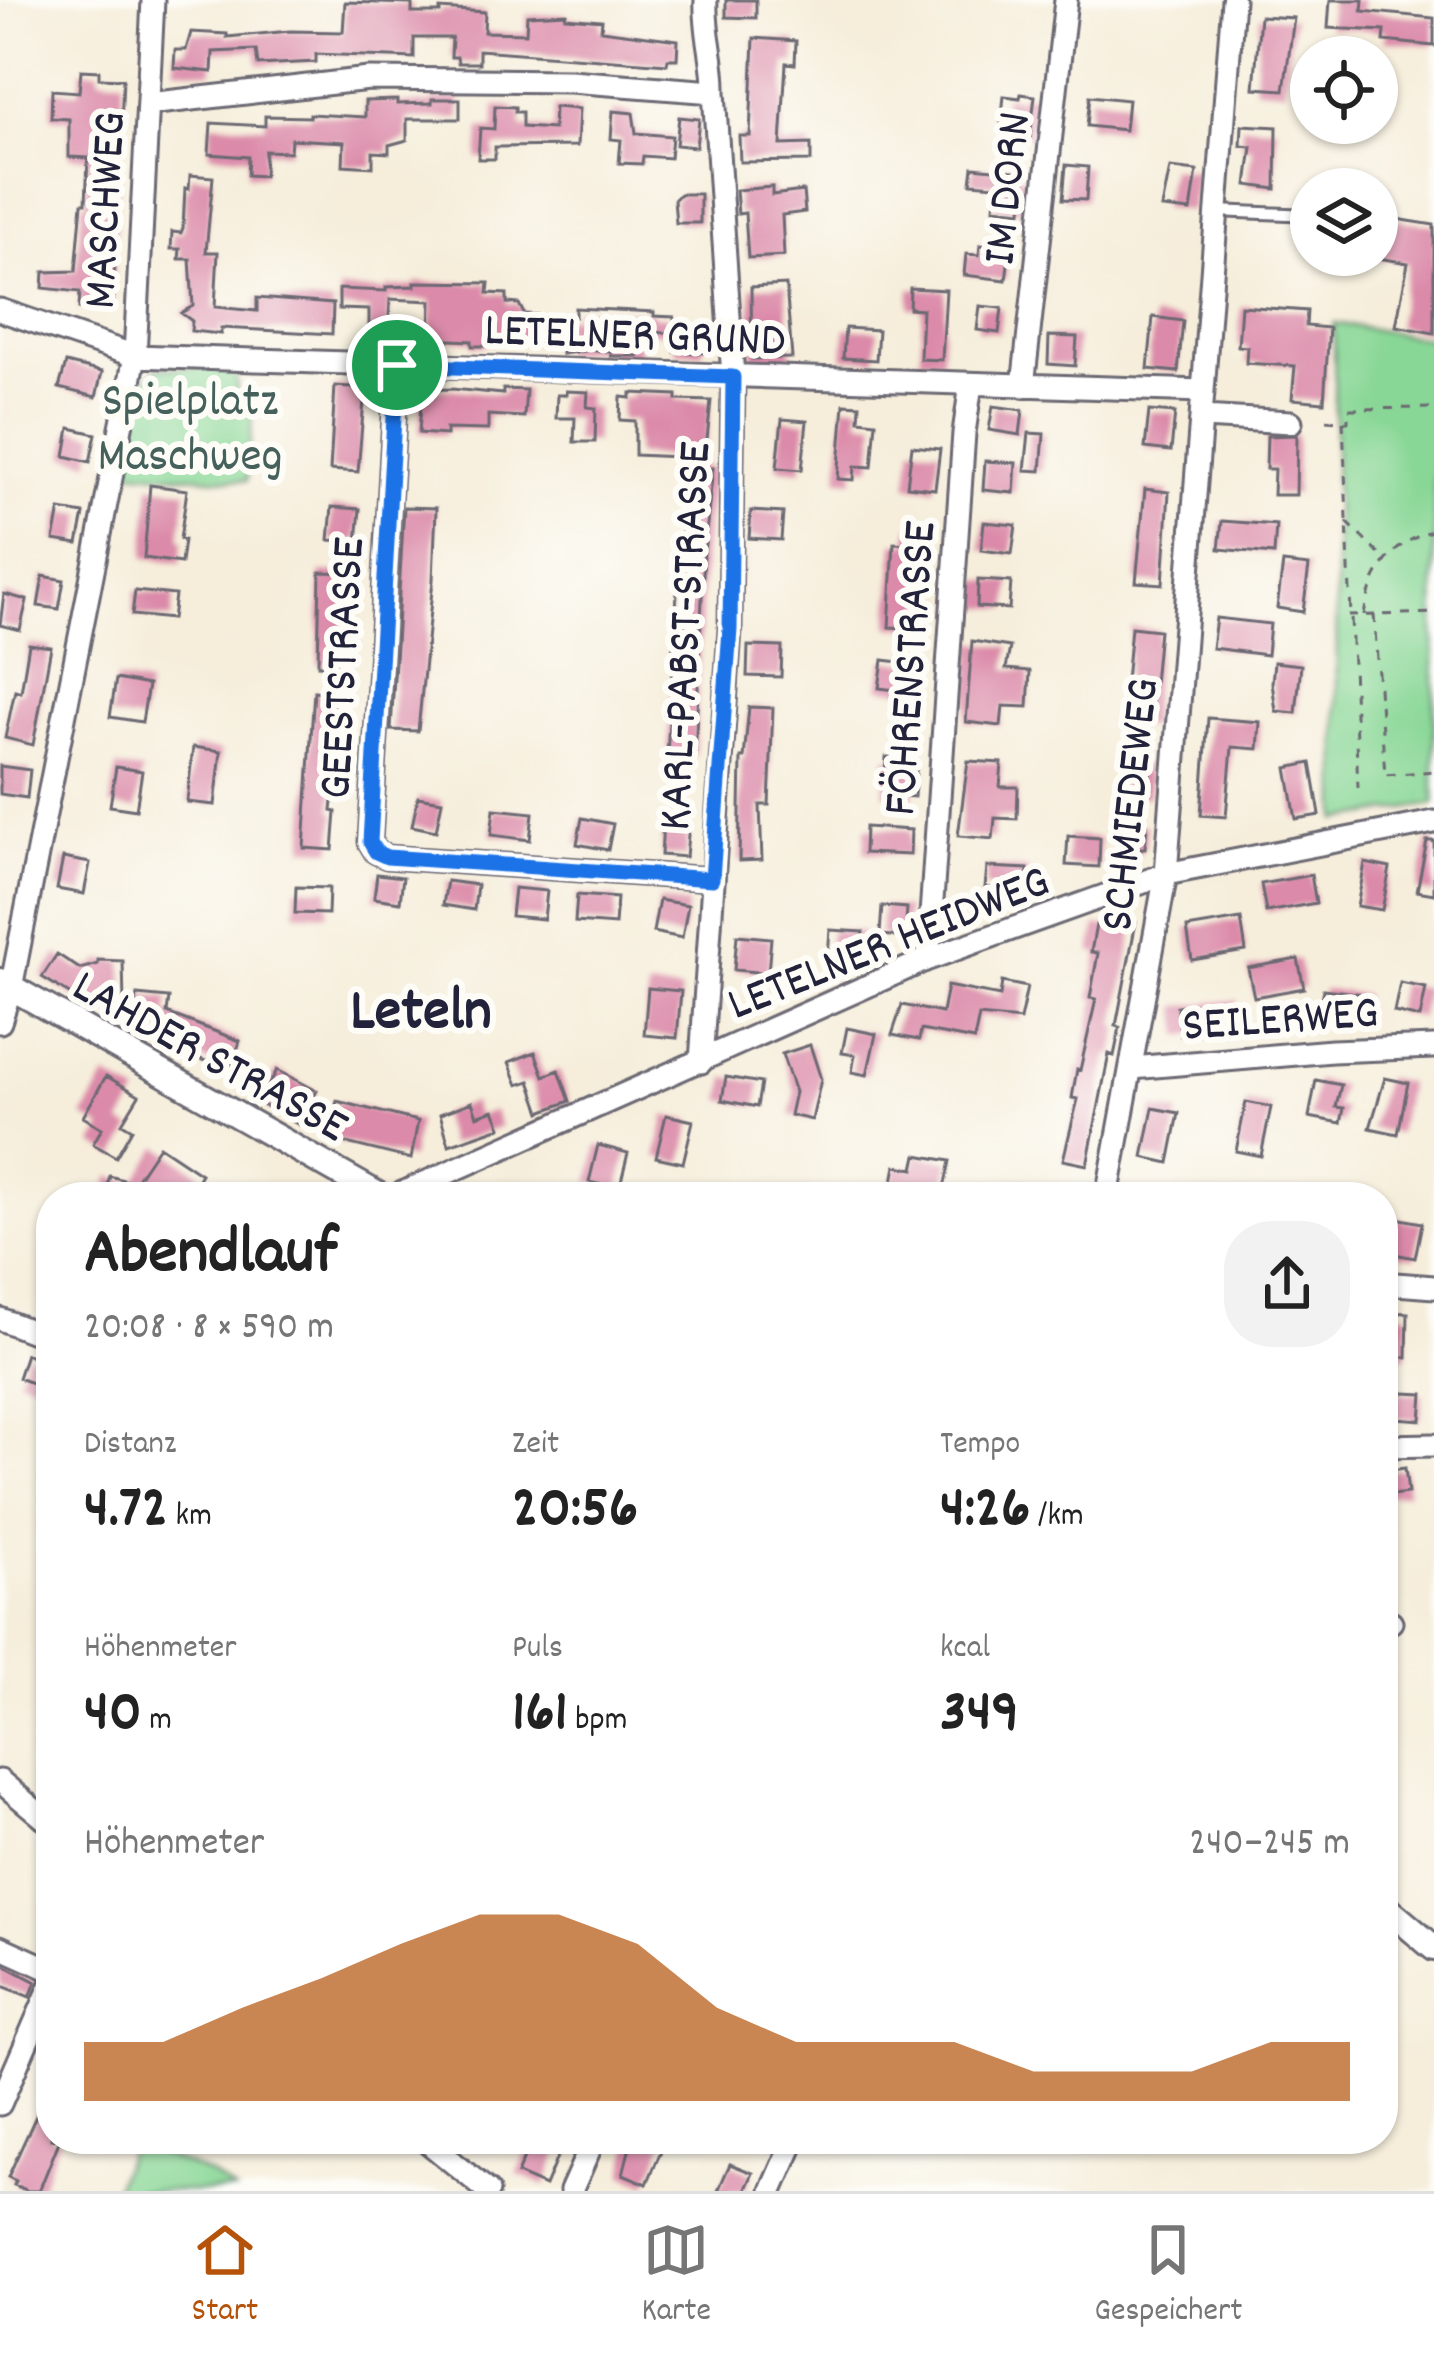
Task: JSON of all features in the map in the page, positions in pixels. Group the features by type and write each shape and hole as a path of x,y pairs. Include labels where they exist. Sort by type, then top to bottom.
{"street":[{"name":"MASCHWEG","path":"0,1022 136,356 153,0"},
{"name":"KARL-PABST-STRASSE","path":"701,1062 730,629 733,377 715,56 704,26 706,0"},
{"name":"IM DORN","path":"1023,386 1066,0"},
{"name":"SCHMIEDEWEG","path":"1110,1182 1166,874 1233,0"},
{"path":"148,104 369,79 570,81 714,92"},
{"name":"LETELNER GRUND","path":"0,310 136,356 1203,391"},
{"name":"GEESTSTRASSE","path":"397,365 370,842 376,852 387,857 712,879"},
{"name":"FÖHRENSTRASSE","path":"928,959 971,384"},
{"path":"1203,417 1291,422"},
{"name":"LETELNER HEIDWEG","path":"427,1182 928,959 1166,874 1434,822"},
{"name":"LAHDER STRASSE","path":"6,985 339,1182"},
{"name":"SEILERWEG","path":"1132,1068 1310,1052 1434,1047"},
{"path":"1398,1284 1434,1287"},
{"path":"0,1319 36,1333"},
{"path":"1398,1446 1434,1445"},
{"path":"0,1781 36,1811"},
{"path":"1398,1918 1434,1948"},
{"path":"0,1947 36,1963"},
{"path":"0,2104 36,2021"},
{"path":"442,2154 488,2191"},
{"path":"572,2191 588,2154"},
{"path":"772,2191 788,2154"}],"lane":[{"path":"1217,211 1290,214"}],"path":[{"path":"1326,420 1348,422 1348,409 1434,408"},
{"path":"1342,421 1358,788"},
{"path":"1345,520 1384,560"},
{"path":"1364,615 1384,560 1409,540 1434,530"},
{"path":"1348,616 1434,613"},
{"path":"1373,615 1385,775 1434,771"}],"green space":[{"path":"1334,323 1434,339 1434,804 1338,820"},
{"name":"Spielplatz Maschweg","path":"157,368 236,368 237,396 254,395 247,481 126,471 144,380"},
{"path":"127,2154 161,2154 212,2175 234,2191 113,2191"}],"building":[{"path":"726,0 756,0 756,18 726,17"},
{"path":"1330,0 1363,0 1362,11 1434,18 1434,46 1398,42 1398,36 1384,36 1385,31 1328,28"},
{"path":"345,2 412,4 412,13 440,13 440,9 485,12 484,32 526,33 527,15 566,13 565,17 602,20 601,30 678,40 677,59 668,59 667,64 479,50 479,63 458,63 457,57 451,57 452,38 414,38 414,58 316,54 316,62 258,65 256,50 213,52 212,72 174,68 175,50 186,50 191,32 227,37 343,32"},
{"path":"1260,16 1294,18 1284,90 1254,88"},
{"path":"754,38 796,41 795,64 786,63 781,145 811,144 811,161 740,162 739,136 750,136"},
{"path":"81,70 99,71 99,78 123,79 113,310 79,308 80,292 43,288 44,272 76,271 88,158 69,157 69,119 51,118 52,90 79,92"},
{"path":"1021,94 1035,96 1030,137 1000,133 1004,96 1020,98"},
{"path":"1090,96 1128,100 1125,130 1087,126"},
{"path":"432,99 460,99 460,119 407,119 407,140 389,145 389,153 373,152 373,167 343,165 344,142 291,139 290,152 265,151 264,176 247,175 248,157 209,154 211,123 265,126 265,116 310,114 365,117 365,101 432,103"},
{"path":"495,106 522,112 522,127 553,129 554,107 579,109 577,146 495,147 495,159 478,159 480,128 494,129"},
{"path":"613,111 633,113 636,133 672,136 670,158 643,156 642,164 619,163 621,140 611,139"},
{"path":"679,117 699,119 696,147 676,145"},
{"path":"1242,125 1277,127 1276,189 1247,185 1252,147 1241,146"},
{"path":"1066,165 1088,167 1086,200 1063,199"},
{"path":"973,167 1014,171 1025,177 1022,211 994,208 996,185 971,183"},
{"path":"1170,168 1197,171 1191,211 1162,208"},
{"path":"190,175 213,177 206,252 218,252 215,307 257,311 257,298 333,304 332,334 221,328 221,334 191,331 192,321 181,313 193,306 190,259 179,259 180,249 171,249 172,232 181,233 183,228"},
{"path":"772,187 772,195 803,191 805,212 782,215 784,256 748,258 745,213 738,214 736,190"},
{"path":"680,194 700,194 700,223 676,223 674,200"},
{"path":"1398,219 1434,225 1434,333 1396,326 1408,263 1398,261"},
{"path":"980,245 1010,248 1006,280 964,275 966,254 979,255"},
{"path":"415,282 489,283 488,293 507,294 507,303 519,304 524,314 575,317 575,308 654,312 654,316 674,317 674,333 640,332 639,356 591,350 562,354 562,349 549,348 550,343 487,341 486,346 472,346 472,341 430,339 431,301 390,299 388,337 369,337 369,310 339,309 339,289 386,291 386,287 415,286"},
{"path":"786,285 792,358 752,359 751,287"},
{"path":"910,288 946,290 942,360 920,359 922,309 909,308"},
{"path":"980,306 1002,308 999,333 977,330"},
{"path":"1241,306 1307,311 1306,326 1329,328 1324,402 1292,399 1295,366 1246,363 1247,347 1238,346"},
{"path":"1153,317 1183,321 1178,372 1148,369"},
{"path":"845,328 878,330 876,360 843,358"},
{"path":"676,332 704,333 703,353 675,352"},
{"path":"1049,336 1077,337 1075,366 1048,364"},
{"path":"66,363 102,372 96,397 59,388"},
{"path":"335,386 365,388 358,472 330,470"},
{"path":"503,389 526,390 524,417 488,415 488,430 419,433 422,390 503,394"},
{"path":"566,391 588,392 587,407 596,408 595,442 574,442 575,418 556,418 557,395 566,395"},
{"path":"631,393 711,401 704,468 713,468 704,553 695,757 667,755 684,479 678,479 679,457 635,455 635,421 620,420 621,397 631,398"},
{"path":"844,404 860,405 859,420 876,422 872,467 855,466 854,480 838,479"},
{"path":"993,406 1023,410 1020,435 989,430"},
{"path":"1149,411 1175,413 1171,451 1145,448"},
{"path":"782,419 807,421 802,470 777,468"},
{"path":"70,428 96,434 90,462 65,456"},
{"path":"1029,433 1044,434 1041,471 1025,470"},
{"path":"1297,435 1296,495 1273,495 1274,469 1266,469 1267,436"},
{"path":"912,446 940,449 935,489 907,486"},
{"path":"985,461 1016,463 1014,493 983,490"},
{"path":"150,485 187,490 181,563 144,558"},
{"path":"1145,489 1169,492 1163,584 1136,582"},
{"path":"332,507 360,509 357,542 329,540"},
{"path":"404,507 436,508 418,731 391,730"},
{"path":"60,510 84,514 78,544 54,540"},
{"path":"751,511 783,513 781,540 749,538"},
{"path":"1222,521 1276,525 1274,554 1219,549"},
{"path":"984,522 1016,525 1012,554 981,550"},
{"path":"909,527 930,528 922,629 889,627 894,543 907,544"},
{"path":"1283,563 1309,566 1303,612 1277,608"},
{"path":"320,572 351,573 343,666 318,665"},
{"path":"43,576 64,580 59,609 38,606"},
{"path":"978,580 1011,582 1009,609 977,607"},
{"path":"135,591 175,595 172,619 132,615"},
{"path":"4,594 27,600 20,630 0,625"},
{"path":"1216,618 1270,624 1267,655 1212,648"},
{"path":"1131,627 1159,630 1150,727 1122,725"},
{"path":"972,641 1010,647 1006,669 1030,671 1028,707 1003,706 1001,726 966,722"},
{"path":"29,644 51,647 33,745 5,738 15,690 21,692"},
{"path":"748,646 782,647 781,677 747,676"},
{"path":"883,660 925,665 921,693 879,688"},
{"path":"1274,662 1301,665 1296,713 1276,711"},
{"path":"116,679 148,685 142,722 110,717"},
{"path":"314,691 344,695 332,811 336,812 333,850 304,848"},
{"path":"749,707 773,708 769,805 760,805 762,860 739,861 741,758"},
{"path":"1208,718 1260,722 1258,749 1232,747 1226,817 1201,815"},
{"path":"193,747 221,751 215,805 187,802"},
{"path":"886,757 917,759 914,797 884,795"},
{"path":"968,761 1002,763 1000,787 1018,787 1017,819 995,818 993,839 958,836"},
{"path":"1311,763 1320,815 1296,819 1287,768"},
{"path":"1124,764 1146,765 1149,797 1122,795"},
{"path":"0,766 30,770 27,798 0,794"},
{"path":"116,767 142,771 136,810 110,806"},
{"path":"418,797 442,801 436,831 412,826"},
{"path":"494,809 533,813 530,840 491,835"},
{"path":"582,818 613,824 608,850 577,844"},
{"path":"663,822 689,824 686,857 661,855"},
{"path":"1120,823 1147,825 1140,856 1118,854"},
{"path":"865,827 911,830 910,855 864,853"},
{"path":"1068,836 1100,838 1099,867 1066,865"},
{"path":"1427,841 1434,841 1434,894 1417,891"},
{"path":"63,858 90,863 84,894 57,889"},
{"path":"1365,863 1390,868 1382,910 1357,906"},
{"path":"987,867 1028,869 1026,895 985,887"},
{"path":"377,874 403,877 400,902 374,898"},
{"path":"1311,875 1316,903 1266,912 1261,884"},
{"path":"447,881 477,885 474,910 443,905"},
{"path":"296,887 329,888 328,914 295,913"},
{"path":"514,888 547,891 544,919 511,916"},
{"path":"577,895 617,898 615,925 575,922"},
{"path":"659,900 688,905 682,938 653,932"},
{"path":"882,906 907,908 905,937 880,935"},
{"path":"1111,917 1136,922 1116,1026 1120,1027 1114,1056 1109,1054 1087,1165 1063,1160 1078,1099 1072,1098 1077,1069 1096,999 1090,998 1098,953 1091,952 1096,925 1110,927"},
{"path":"1241,919 1246,951 1192,960 1187,928"},
{"path":"830,930 863,932 861,952 856,957 828,955"},
{"path":"737,935 771,938 768,973 734,970"},
{"path":"57,954 80,969 98,960 123,961 124,1005 84,1003 42,977"},
{"path":"1298,959 1304,988 1254,997 1248,968"},
{"path":"1002,982 1027,987 1020,1020 979,1016 974,1040 921,1030 919,1040 892,1035 902,1005 942,1013 947,986 1000,996"},
{"path":"1400,983 1426,988 1420,1018 1394,1012"},
{"path":"648,988 681,991 677,1038 644,1035"},
{"path":"1323,989 1365,994 1359,1024 1317,1018"},
{"path":"137,995 169,998 167,1013 240,1041 231,1070 170,1048 176,1027 134,1024"},
{"path":"1237,1000 1240,1029 1181,1036 1177,1006"},
{"path":"847,1028 876,1034 867,1075 852,1072 855,1055 842,1053"},
{"path":"810,1045 821,1079 812,1120 790,1115 795,1092 782,1054"},
{"path":"535,1052 544,1076 559,1070 570,1101 541,1112 530,1081 518,1085 509,1062"},
{"path":"277,1070 317,1091 299,1125 259,1103"},
{"path":"106,1076 139,1095 122,1123 132,1129 116,1157 93,1144 102,1128 83,1117"},
{"path":"726,1077 761,1083 757,1107 722,1100"},
{"path":"1385,1078 1408,1083 1398,1134 1370,1128"},
{"path":"1316,1080 1341,1085 1336,1107 1344,1108 1341,1123 1309,1117"},
{"path":"337,1101 418,1121 411,1159 326,1138"},
{"path":"472,1102 477,1116 494,1110 501,1127 449,1145 440,1114"},
{"path":"1246,1102 1271,1107 1261,1156 1236,1151"},
{"path":"1153,1108 1179,1113 1169,1163 1143,1157"},
{"path":"666,1115 693,1121 683,1163 656,1157"},
{"path":"598,1145 628,1153 621,1182 589,1182"},
{"path":"159,1146 201,1174 196,1182 135,1182"},
{"path":"917,1155 950,1161 945,1182 893,1182 896,1166 914,1169"},
{"path":"1398,1218 1422,1223 1415,1258 1398,1255"},
{"path":"1398,1313 1408,1313 1407,1357 1398,1357"},
{"path":"26,1354 36,1357 36,1385 18,1378"},
{"path":"1398,1393 1423,1394 1421,1420 1398,1418"},
{"path":"1405,1468 1408,1493 1398,1494 1398,1469"},
{"path":"0,1963 36,1982 30,1997 0,1985"},
{"path":"36,2116 36,2154 54,2154 39,2191 14,2185 16,2181 8,2177"},
{"path":"526,2154 558,2154 545,2186 517,2174"},
{"path":"628,2154 660,2154 647,2184 623,2174"},
{"path":"730,2164 753,2173 745,2191 718,2191"}],"district":[{"name":"Leteln","path":"421,1006"}],"route":[{"path":"397,365 733,377 730,629 712,879 387,857 376,852 370,842 397,365"}]}
